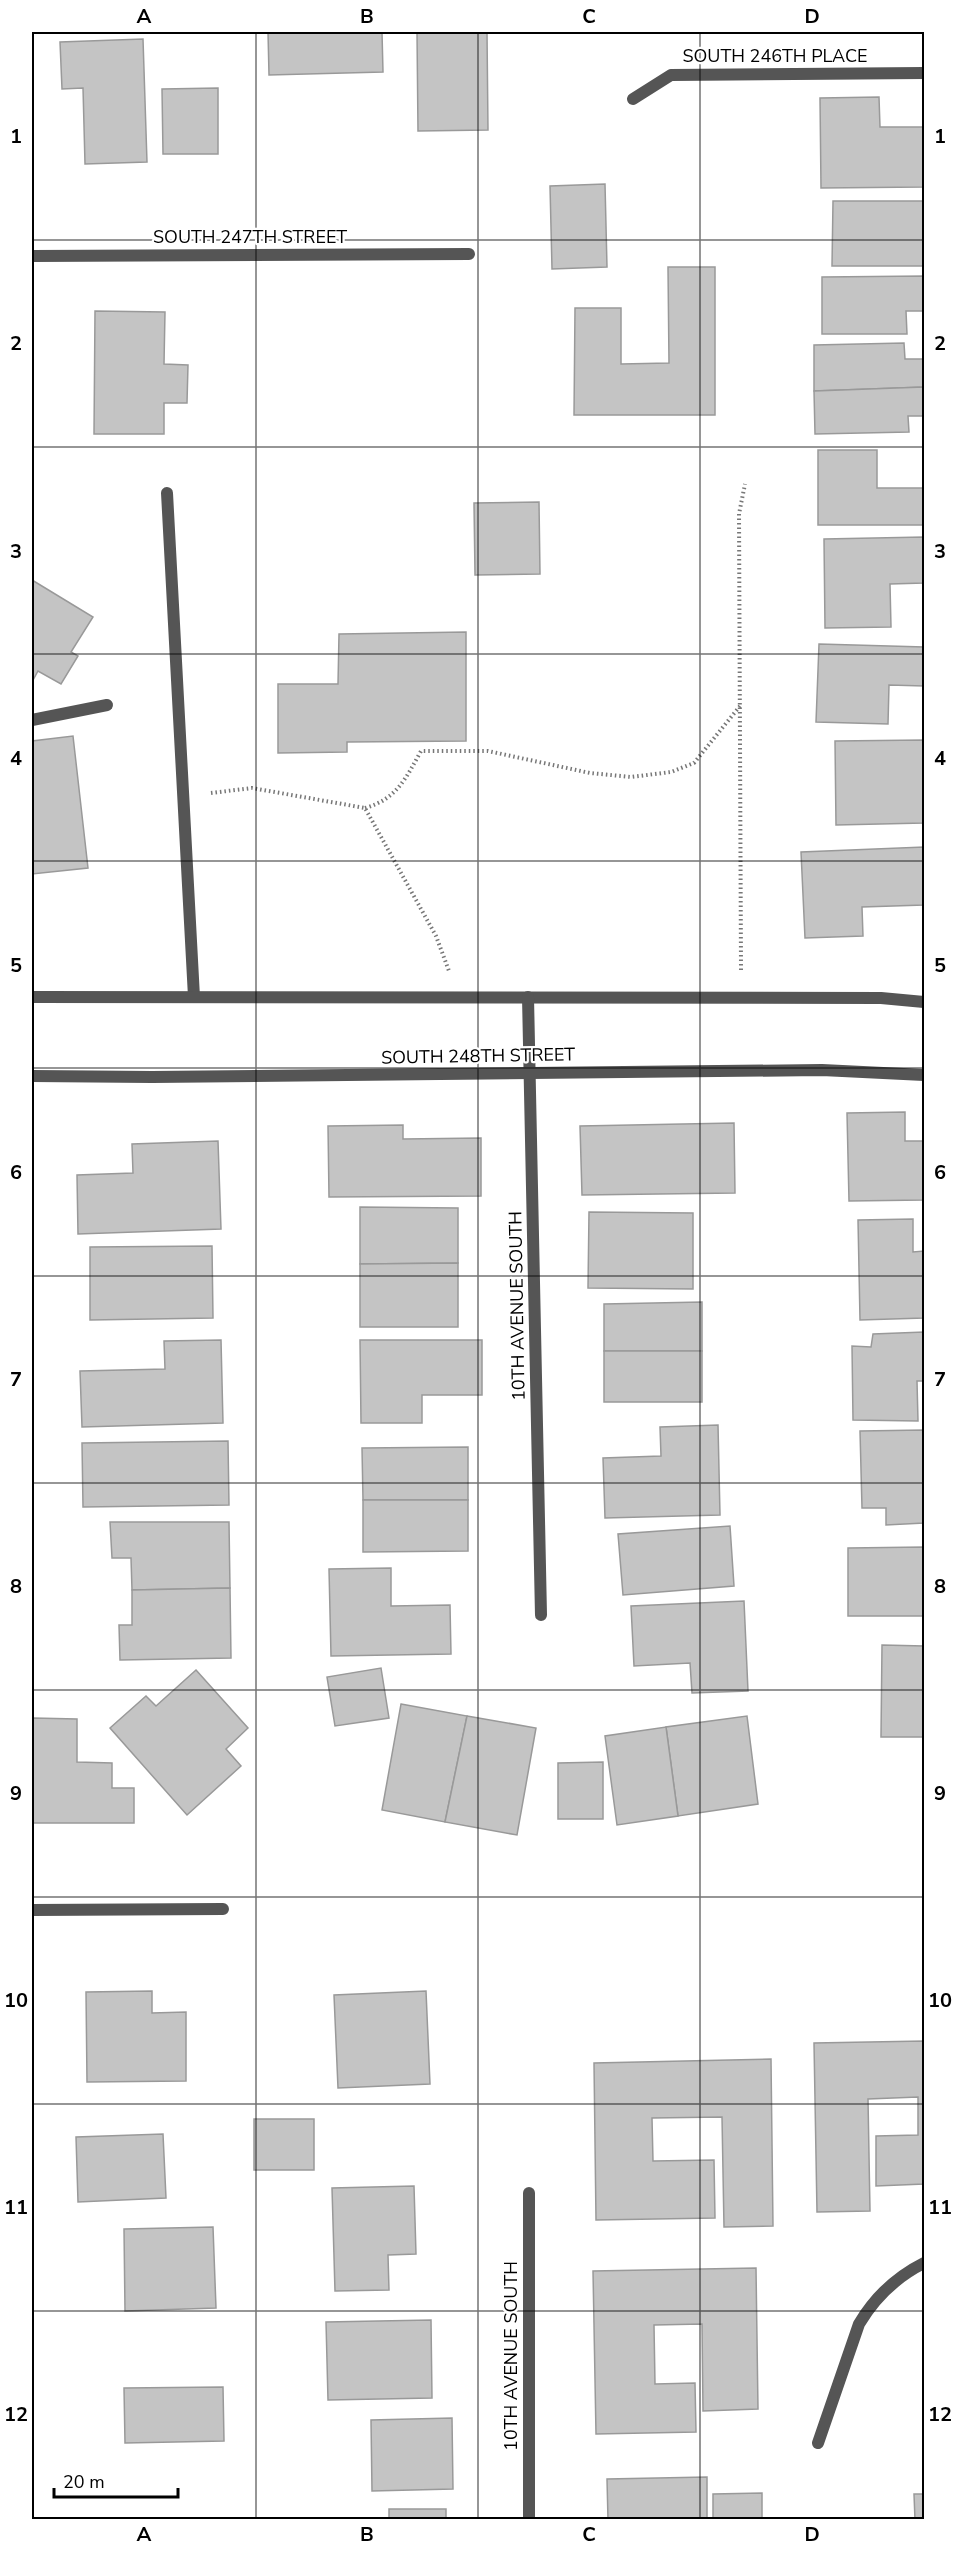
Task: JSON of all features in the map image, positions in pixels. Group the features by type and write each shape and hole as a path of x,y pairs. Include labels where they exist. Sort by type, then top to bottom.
{"street":[{"name":"SOUTH 246TH PLACE","path":"633,99 671,75 924,74"},
{"name":"SOUTH 247TH STREET","path":"32,255 469,254"},
{"path":"167,493 194,998"},
{"path":"32,720 107,705"},
{"path":"32,998 881,998 924,1002"},
{"name":"10TH AVENUE SOUTH","path":"528,998 541,1615"},
{"name":"SOUTH 248TH STREET","path":"32,1076 152,1077 822,1070 924,1076"},
{"path":"32,1910 223,1909"},
{"name":"10TH AVENUE SOUTH","path":"529,2193 529,2520"},
{"path":"818,2443 859,2324 867,2310 891,2284 909,2270 924,2263"}],"path":[{"path":"741,998 739,514 745,484"},
{"path":"183,796 252,788 365,808 382,803 401,786 421,751 488,751 590,773 621,776 671,772 694,763 740,706"},
{"path":"365,808 436,936 449,970 455,998"}],"building":[{"path":"268,32 382,32 383,72 269,75"},
{"path":"417,32 487,32 488,130 418,131"},
{"path":"143,39 147,162 85,164 83,88 62,89 60,42"},
{"path":"218,88 218,154 163,154 162,89"},
{"path":"879,97 880,127 924,127 924,187 821,188 820,98"},
{"path":"605,184 607,267 552,269 550,186"},
{"path":"833,201 924,201 924,266 832,266"},
{"path":"668,267 715,267 715,415 574,415 575,308 621,308 621,364 669,363"},
{"path":"924,276 924,311 906,311 907,334 822,334 822,277"},
{"path":"95,311 165,312 164,364 188,365 187,403 164,403 164,434 94,434"},
{"path":"904,343 905,359 924,359 924,387 814,391 814,345"},
{"path":"924,387 924,416 908,416 909,432 815,434 814,391"},
{"path":"818,450 877,450 877,488 924,488 924,525 818,525"},
{"path":"539,502 540,574 475,575 474,503"},
{"path":"924,537 924,583 890,584 891,627 825,628 824,539"},
{"path":"32,580 93,617 71,652 78,656 61,684 38,671 32,682"},
{"path":"466,632 466,741 347,742 347,752 278,753 278,684 338,684 339,634"},
{"path":"819,644 924,647 924,686 889,685 888,724 816,722"},
{"path":"73,736 88,868 32,874 32,741"},
{"path":"924,740 924,823 836,825 835,741"},
{"path":"924,847 924,905 862,907 863,936 805,938 801,852"},
{"path":"905,1112 905,1141 924,1141 924,1200 849,1201 847,1113"},
{"path":"734,1123 735,1193 582,1195 580,1126"},
{"path":"403,1125 403,1139 481,1138 481,1196 329,1197 328,1126"},
{"path":"218,1141 221,1229 78,1234 77,1175 133,1173 132,1144"},
{"path":"360,1207 458,1208 458,1263 360,1264"},
{"path":"589,1212 693,1213 693,1289 588,1288"},
{"path":"913,1219 913,1252 924,1251 924,1318 860,1320 858,1220"},
{"path":"212,1246 213,1318 90,1320 90,1247"},
{"path":"458,1263 458,1327 360,1327 360,1264"},
{"path":"702,1302 702,1351 604,1351 604,1304"},
{"path":"924,1332 924,1381 917,1381 918,1421 853,1420 852,1346 871,1347 873,1334"},
{"path":"221,1340 223,1423 82,1427 80,1371 165,1369 164,1341"},
{"path":"360,1340 482,1340 482,1395 422,1395 422,1423 361,1423"},
{"path":"604,1351 702,1351 702,1402 604,1402"},
{"path":"718,1425 720,1515 605,1518 603,1458 661,1456 660,1427"},
{"path":"924,1430 924,1523 886,1525 886,1508 862,1508 860,1431"},
{"path":"228,1441 229,1505 83,1507 82,1443"},
{"path":"468,1447 468,1500 363,1500 362,1448"},
{"path":"363,1500 468,1500 468,1551 363,1552"},
{"path":"110,1522 229,1522 230,1588 132,1590 131,1558 112,1558"},
{"path":"730,1526 734,1586 623,1595 618,1534"},
{"path":"924,1547 924,1616 848,1616 848,1548"},
{"path":"391,1568 391,1606 450,1605 451,1654 331,1656 329,1569"},
{"path":"230,1588 231,1658 120,1660 119,1625 132,1625 132,1590"},
{"path":"744,1601 748,1691 692,1693 690,1663 634,1666 631,1606"},
{"path":"882,1645 924,1646 924,1737 881,1737"},
{"path":"381,1668 389,1718 335,1726 327,1677"},
{"path":"196,1670 248,1728 226,1749 241,1766 187,1815 110,1728 146,1696 156,1706"},
{"path":"401,1704 467,1716 445,1822 382,1810"},
{"path":"467,1716 536,1728 517,1835 445,1822"},
{"path":"747,1716 758,1804 678,1816 666,1727"},
{"path":"33,1718 77,1719 77,1762 112,1763 112,1788 134,1788 134,1823 32,1823"},
{"path":"666,1727 678,1816 617,1825 605,1736"},
{"path":"603,1762 603,1819 558,1819 558,1763"},
{"path":"152,1991 152,2013 186,2012 186,2081 87,2082 86,1992"},
{"path":"426,1991 430,2084 338,2088 334,1995"},
{"path":"924,2041 924,2184 876,2186 876,2136 918,2135 918,2097 868,2099 870,2211 817,2212 814,2043"},
{"path":"771,2059 773,2226 724,2227 722,2117 652,2118 653,2161 714,2160 715,2218 596,2220 594,2063"},
{"path":"254,2119 314,2119 314,2170 254,2170"},
{"path":"163,2134 166,2198 78,2202 76,2137"},
{"path":"414,2186 416,2254 388,2255 389,2290 335,2291 332,2188"},
{"path":"213,2227 216,2308 125,2311 124,2229"},
{"path":"756,2268 758,2409 703,2411 702,2324 654,2325 655,2384 695,2383 696,2432 596,2434 593,2271"},
{"path":"431,2320 432,2398 328,2400 326,2322"},
{"path":"223,2387 224,2441 125,2443 124,2388"},
{"path":"452,2418 453,2489 372,2491 371,2420"},
{"path":"707,2477 707,2520 608,2520 607,2479"},
{"path":"762,2493 762,2520 713,2520 713,2494"},
{"path":"914,2494 924,2494 924,2520 915,2520"},
{"path":"389,2509 446,2509 446,2520 389,2520"}]}
